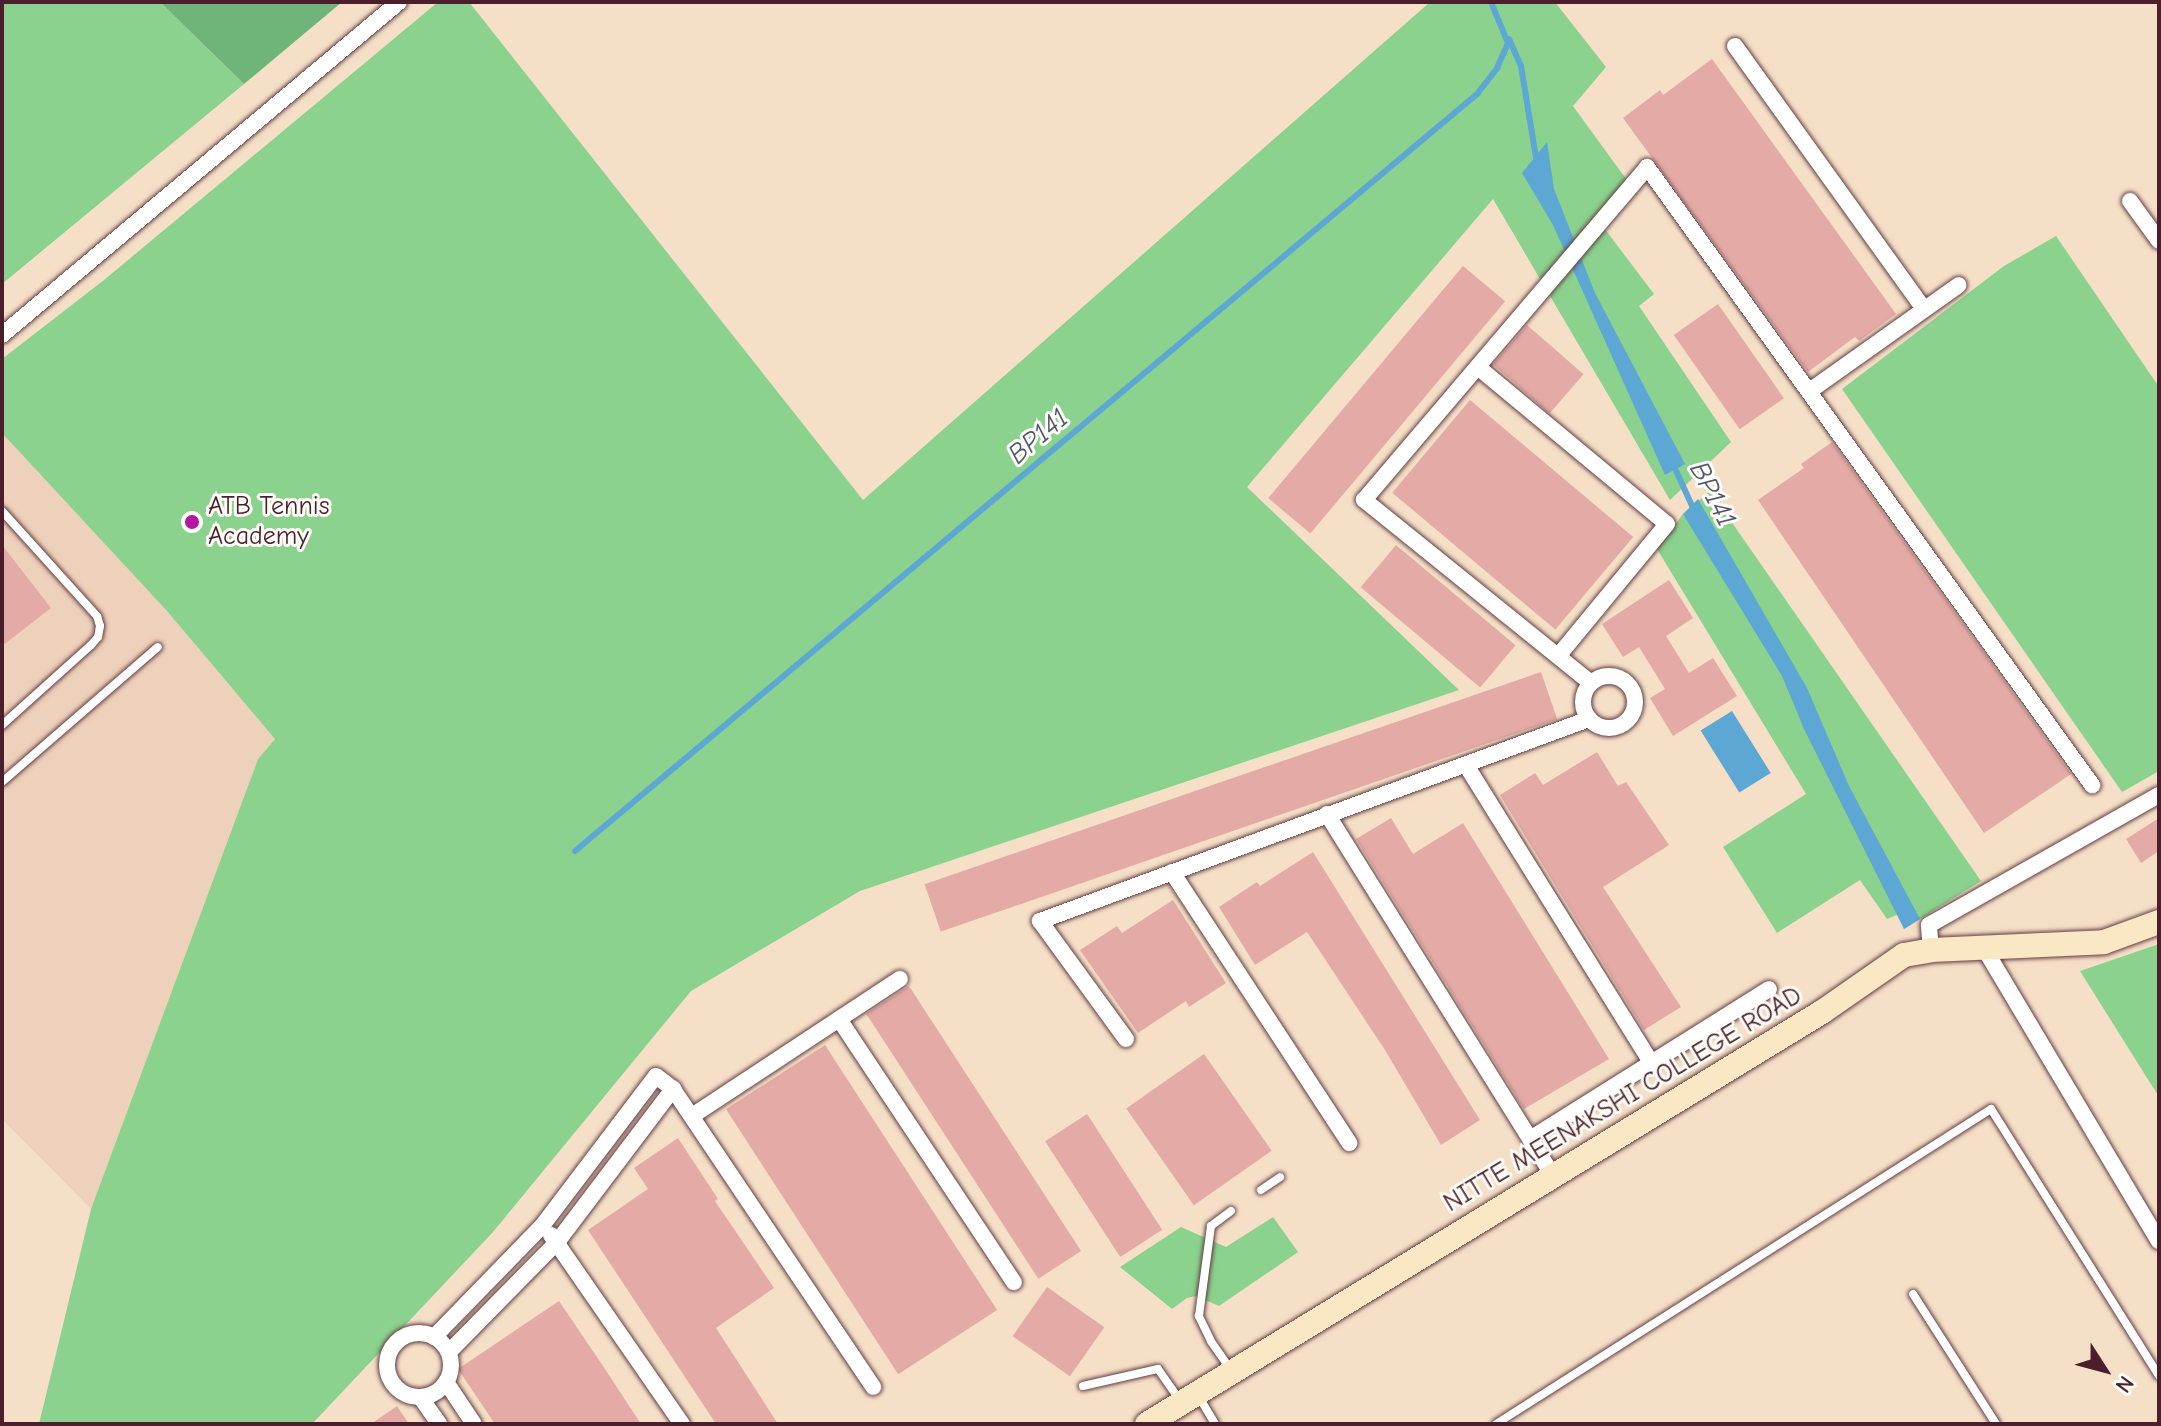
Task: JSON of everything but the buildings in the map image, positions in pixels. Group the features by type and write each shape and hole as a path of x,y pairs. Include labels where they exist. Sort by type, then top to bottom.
{"street":[{"path":"2,335 399,2"},
{"path":"1735,46 1924,309"},
{"path":"1591,683 1364,500 1647,167 1811,390 2092,785"},
{"path":"2130,201 2159,241"},
{"path":"1811,390 1959,285"},
{"path":"1479,368 1667,524 1559,655"},
{"path":"1602,677 1618,677 1631,688 1635,704 1628,720 1614,727 1598,726 1589,719 1583,699 1591,683 1602,677"},
{"path":"1126,1039 1040,921 1589,719"},
{"path":"1466,765 1651,1062"},
{"path":"1931,950 1929,925 2159,795"},
{"path":"1327,814 1553,1176"},
{"path":"1172,872 1349,1143"},
{"name":"NITTE MEENAKSHI COLLEGE ROAD","path":"1147,1424 1822,1012 1904,955 1931,950 2104,942 2159,922"},
{"path":"1984,948 2159,1241"},
{"path":"692,1116 900,979"},
{"path":"1530,1139 1769,989"},
{"path":"839,1019 1014,1282"},
{"path":"434,1337 542,1226 656,1076 673,1089 692,1116 873,1387"},
{"path":"449,1352 558,1241 673,1089"},
{"path":"542,1226 558,1241 682,1424"},
{"path":"421,1333 434,1337 449,1352 451,1369 446,1382 439,1391 421,1398 403,1394 395,1387 387,1371 387,1361 395,1343 402,1337 421,1333"},
{"path":"446,1382 474,1424"},
{"path":"421,1398 439,1424"}],"lane":[{"path":"2,511 97,616 100,626 98,637 91,645 2,725"},
{"path":"2,782 158,647"},
{"path":"1496,1424 1991,1109 2159,1376"},
{"path":"1261,1190 1280,1177"},
{"path":"1231,1211 1211,1226 1199,1316 1211,1341 1232,1371"},
{"path":"1913,1294 1996,1424"},
{"path":"1083,1386 1158,1369 1215,1424"}],"shaded area":[{"path":"2,433 167,611 275,739 258,759 91,1209 2,1119"}],"green space":[{"path":"2,2 160,2 244,84 2,284"},
{"path":"160,2 342,2 244,84"},
{"path":"438,2 469,2 863,500 1430,2 1555,2 1606,67 1573,106 1637,194 1598,220 1654,294 1639,306 1731,442 1670,500 1493,199 1247,487 1459,690 860,891 691,991 493,1232 312,1424 39,1424 91,1209 258,759 275,739 167,611 2,433 2,359 104,280"},
{"path":"2056,236 2159,387 2159,771 2122,792 1842,389 2004,266"},
{"path":"1710,491 1981,881 1904,929 1899,914 1887,919 1860,880 1777,933 1723,847 1806,794 1657,549 1683,514"},
{"path":"2159,944 2159,1097 2080,971"},
{"path":"1273,1217 1298,1252 1219,1306 1196,1296 1187,1298 1172,1309 1120,1267 1181,1227 1226,1247"}],"water":[{"path":"1547,142 1554,189 1595,293 1685,464 1665,475 1553,225 1522,173"},
{"path":"1698,499 1807,688 1849,786 1920,919 1904,929 1804,729 1782,676 1683,514"},
{"path":"1732,711 1771,773 1739,793 1701,731"}],"waterway":[{"name":"BP141","path":"575,851 1477,94 1497,68 1508,43 1491,2"},
{"name":"BP141","path":"1509,39 1521,66 1537,164"},
{"name":"BP141","path":"1672,462 1694,510"}],"place":[{"name":"ATB Tennis Academy","path":"192,522"}]}
